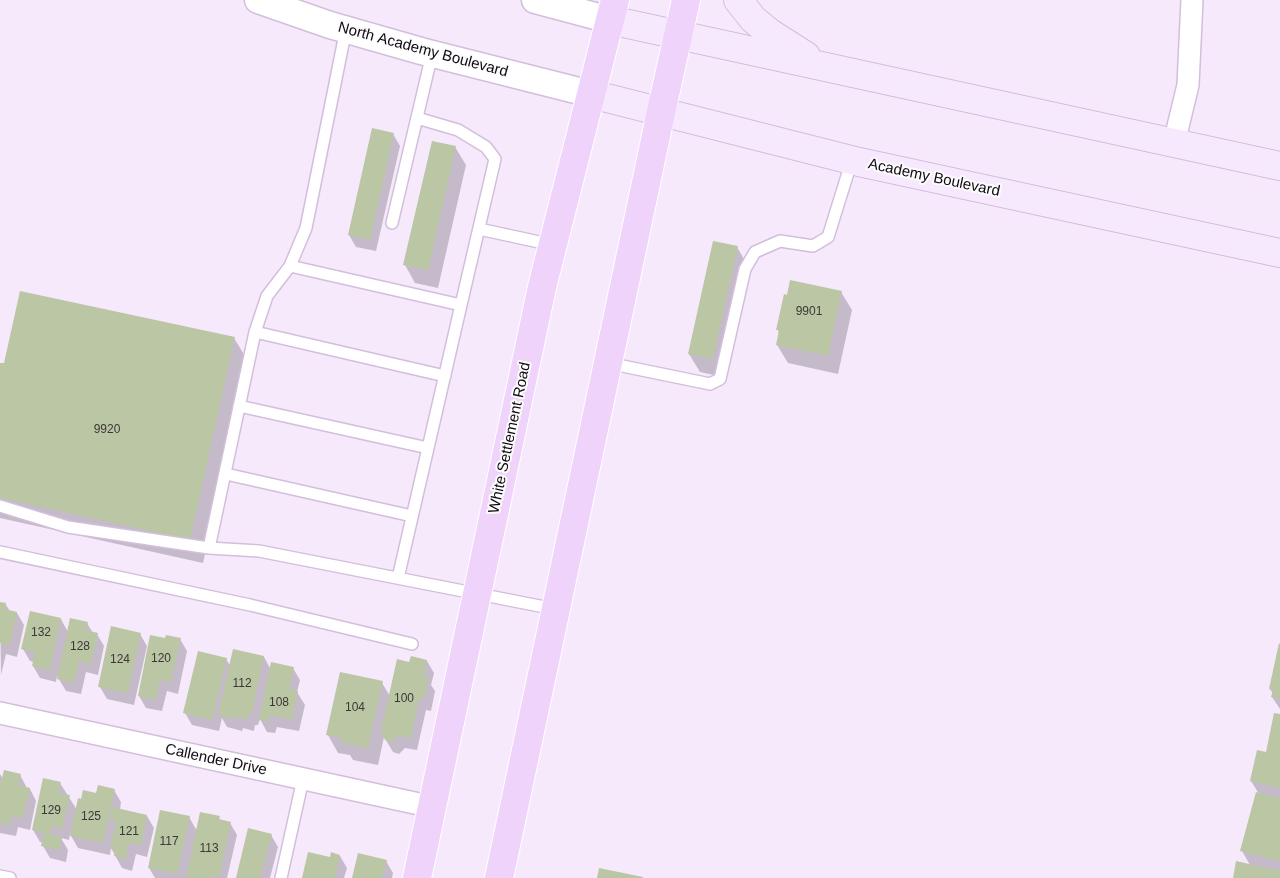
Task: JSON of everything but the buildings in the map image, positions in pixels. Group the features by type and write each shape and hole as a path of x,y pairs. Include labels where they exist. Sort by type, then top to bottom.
{"main road":[{"path":"499,878 686,0"},
{"path":"738,0 753,19 770,34 822,66"},
{"path":"613,10 678,35 1280,166"},
{"name":"White Settlement Road","path":"417,878 542,287 613,10"},
{"name":"Academy Boulevard","path":"591,94 852,160 1280,253"}],"street":[{"name":"North Academy Boulevard","path":"258,0 346,29 432,54 591,94"},
{"path":"535,0 613,10"},
{"path":"1174,143 1188,85 1192,0"},
{"name":"Callender Drive","path":"0,713 433,807"}],"lane":[{"path":"209,548 255,332 268,296 290,266 306,228 346,29"},
{"path":"392,223 432,54"},
{"path":"398,578 495,159 486,147 458,130 417,118"},
{"path":"608,362 710,384 720,379 745,269 755,252 780,241 813,246 828,237 852,160"},
{"path":"479,229 553,245"},
{"path":"290,266 461,304"},
{"path":"255,332 445,376"},
{"path":"240,406 428,448"},
{"path":"226,474 412,516"},
{"path":"0,506 68,527 209,548 259,551 555,609"},
{"path":"0,552 250,605 412,644"},
{"path":"281,878 302,779"},
{"path":"0,876 10,878"}]}
